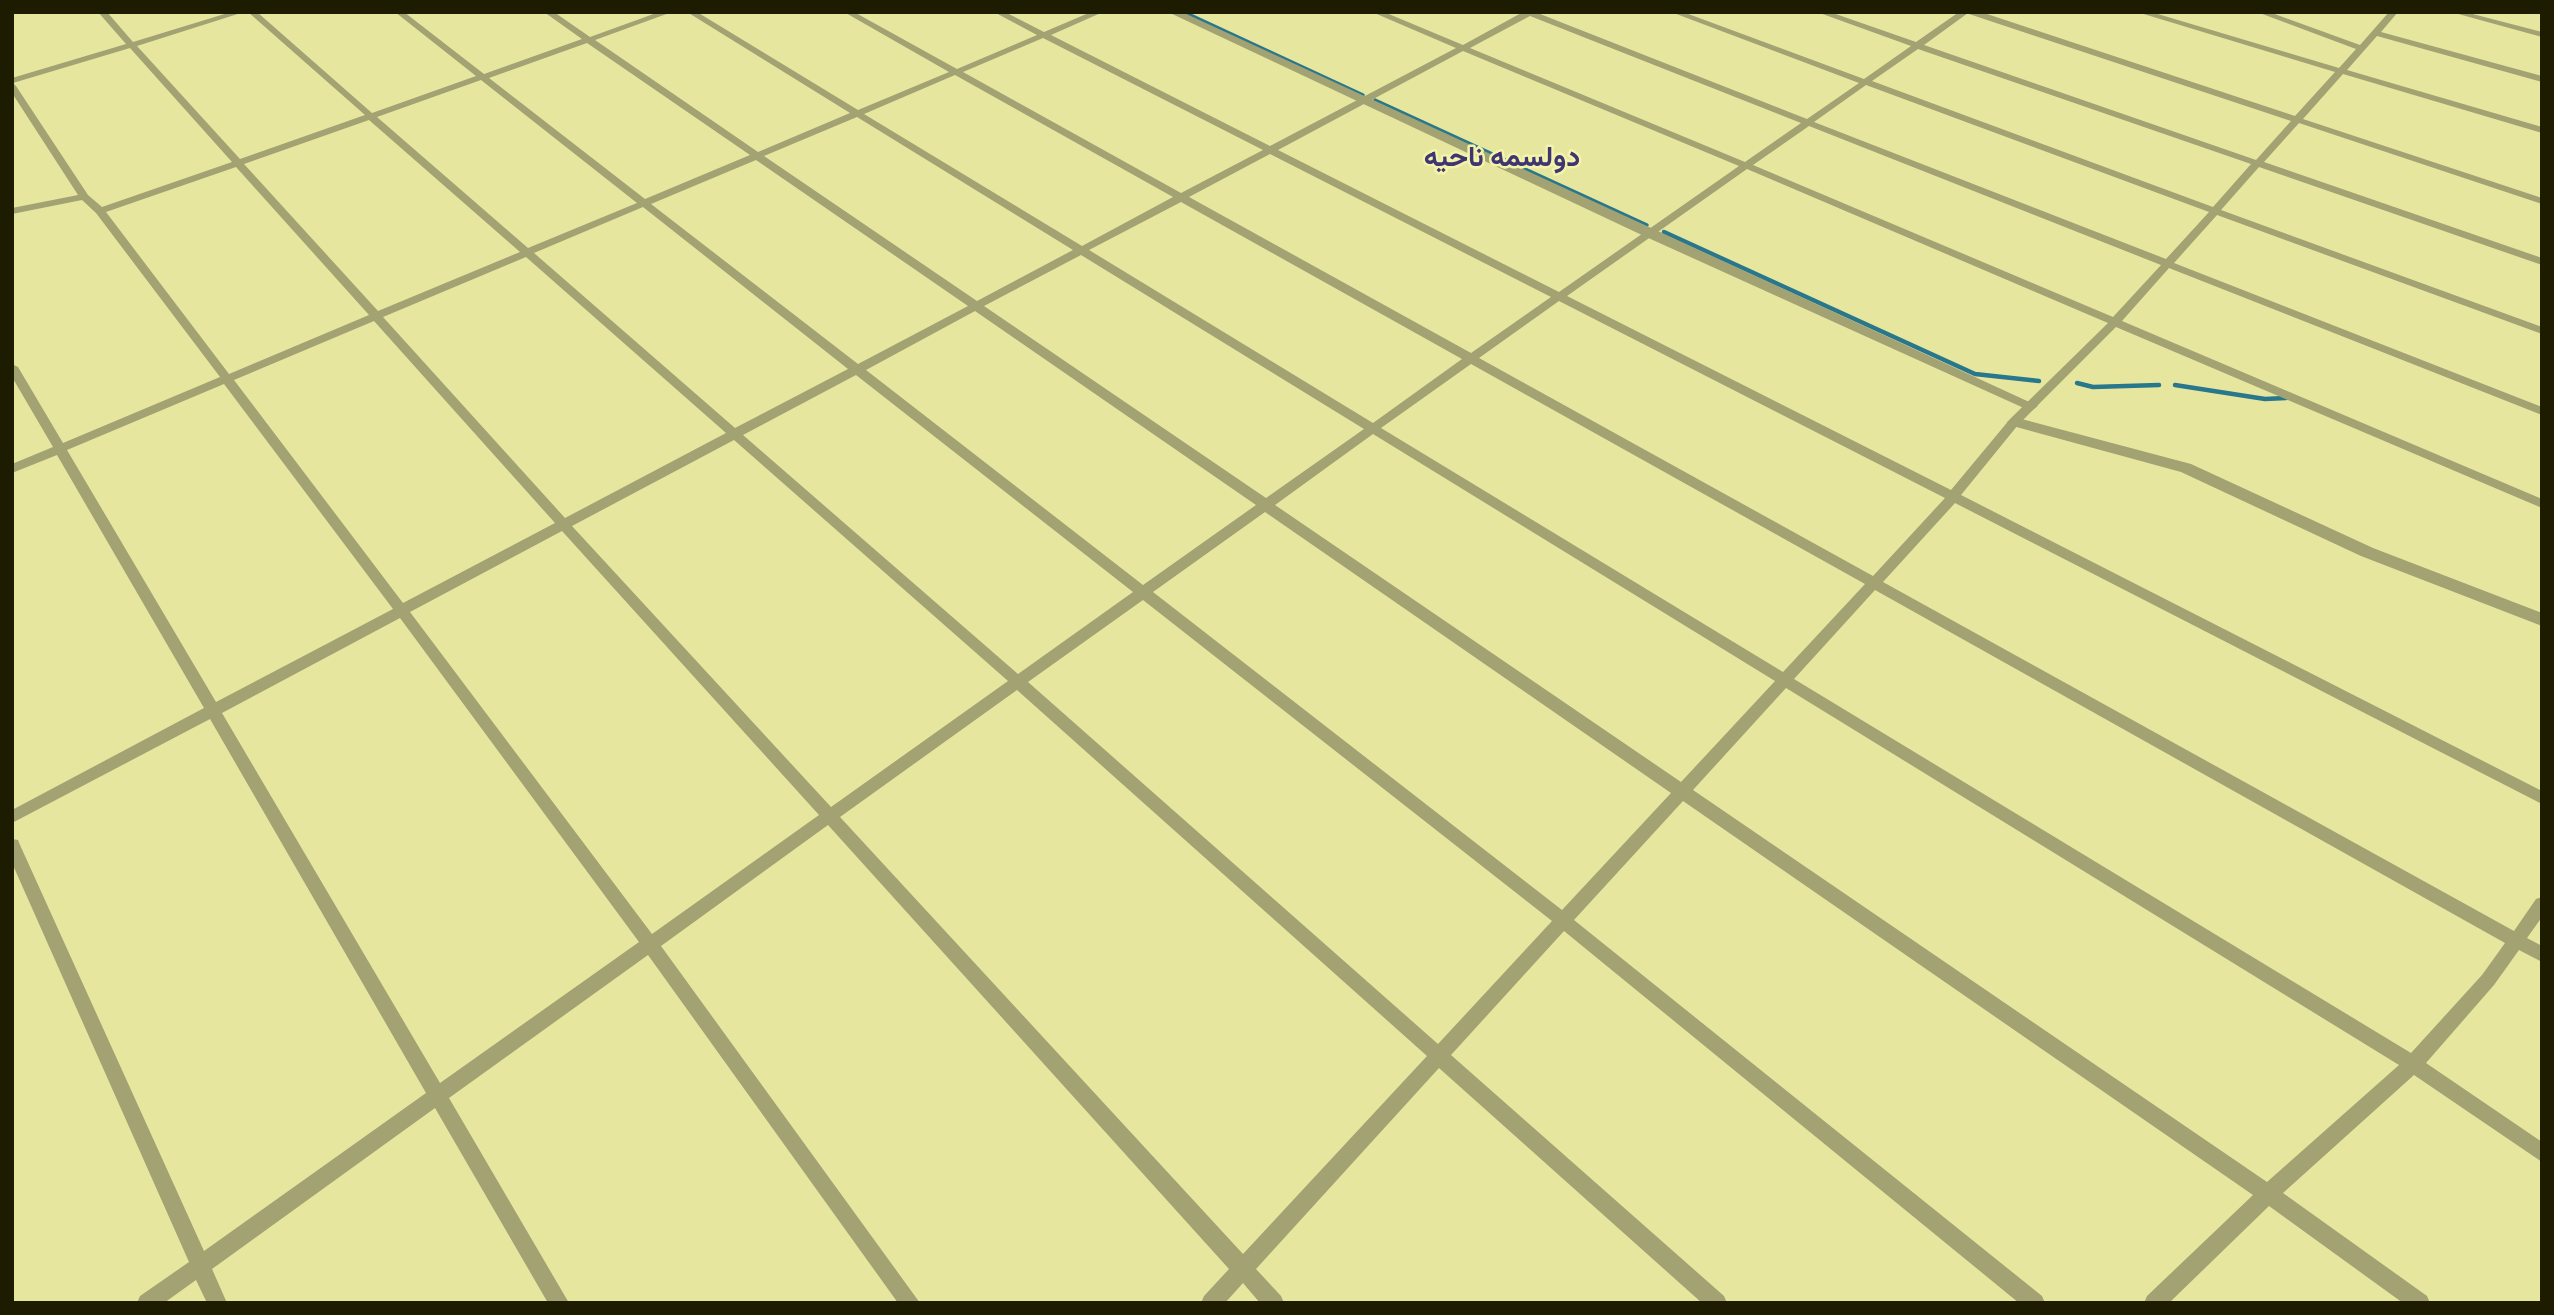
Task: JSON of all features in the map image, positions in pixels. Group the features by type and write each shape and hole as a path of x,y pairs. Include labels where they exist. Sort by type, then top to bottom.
{"street":[{"path":"102,12 563,524 1274,1303"},
{"path":"240,12 12,84 84,197 100,211 401,610 649,943 910,1303"},
{"path":"251,12 1018,682 1717,1303"},
{"path":"399,12 1563,920 2035,1303"},
{"path":"548,12 2268,1194 2420,1303"},
{"path":"100,211 240,165 668,12"},
{"path":"691,12 1371,430 2413,1064 2542,1153"},
{"path":"848,12 2542,955"},
{"path":"998,12 2542,798"},
{"path":"12,469 1099,12"},
{"path":"1173,12 1648,233 2031,405"},
{"path":"1376,12 1748,166 2542,503"},
{"path":"1675,12 2542,331"},
{"path":"1821,12 2542,262"},
{"path":"146,1303 1470,359 1748,166 1862,81 1965,12"},
{"path":"1972,12 2542,201"},
{"path":"2141,12 2542,130"},
{"path":"2261,12 2361,48"},
{"path":"1212,1303 1952,498 2014,422 2115,321 2394,12"},
{"path":"2455,12 2542,35"},
{"path":"12,817 1529,13 1805,124 2542,411"},
{"path":"2376,33 2542,79"},
{"path":"12,211 84,197"},
{"path":"12,367 559,1303"},
{"path":"2014,422 2186,468 2367,552 2542,620"},
{"path":"12,845 217,1303"},
{"path":"2154,1303 2268,1194 2413,1064 2487,981 2542,904"}],"waterway":[{"path":"1184,12 1363,95"},
{"path":"1375,100 1647,225"},
{"path":"1664,232 1975,374 2039,381"},
{"path":"2077,383 2093,387 2159,385"},
{"path":"2175,385 2265,399 2286,398"}],"district":[{"name":"دولسمه ناحیه","path":"1502,158"}]}
